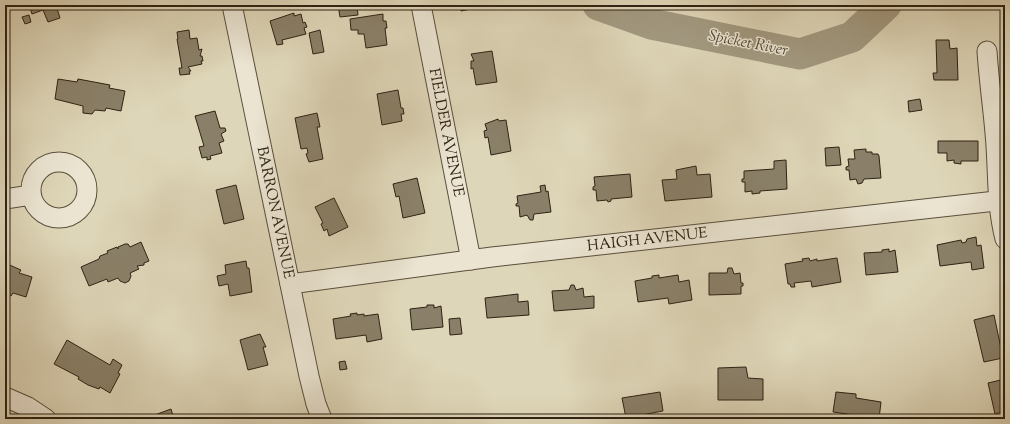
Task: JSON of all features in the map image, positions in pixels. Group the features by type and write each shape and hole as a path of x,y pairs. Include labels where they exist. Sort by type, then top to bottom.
{"street":[{"name":"BARRON AVENUE","path":"232,5 316,404 322,419"},
{"name":"FIELDER AVENUE","path":"421,5 471,260"},
{"path":"986,51 994,117 1005,238"},
{"path":"5,199 31,194"},
{"name":"HAIGH AVENUE","path":"290,284 414,269 471,260 1002,201"},
{"path":"5,397 28,407 46,419"}],"building":[{"path":"29,5 56,5 60,18 48,22 43,10 32,14"},
{"path":"338,5 357,5 358,15 340,17"},
{"path":"460,5 481,5 481,7 461,11"},
{"path":"294,13 294,16 301,14 303,23 305,22 307,27 304,28 306,34 282,40 283,44 277,45 270,21"},
{"path":"383,14 383,21 386,21 387,28 385,28 387,45 366,48 364,34 358,34 358,30 351,30 350,19"},
{"path":"29,15 31,22 25,24 22,17"},
{"path":"189,30 190,39 197,38 199,50 202,49 200,56 202,56 203,61 201,61 202,64 188,67 191,71 189,71 190,74 180,75 179,68 182,68 177,32"},
{"path":"320,30 324,52 313,54 309,33"},
{"path":"936,40 949,40 950,49 957,48 958,80 934,80 933,73 937,73"},
{"path":"492,51 497,82 476,85 473,68 471,69 471,61 474,61 471,54"},
{"path":"58,79 77,82 78,79 110,85 109,88 125,91 121,111 106,108 105,111 95,110 92,114 83,113 83,106 55,99"},
{"path":"398,90 401,108 403,108 404,114 401,114 402,121 382,125 377,94"},
{"path":"920,99 922,110 909,112 908,101"},
{"path":"215,111 220,128 225,128 226,131 221,134 224,141 219,143 222,153 210,156 211,159 207,160 207,157 202,158 199,147 204,146 195,116"},
{"path":"317,113 320,127 317,127 323,159 309,162 306,154 308,153 307,148 301,149 295,118"},
{"path":"498,119 499,121 506,120 511,151 491,155 488,137 485,138 484,131 487,130 485,124"},
{"path":"938,141 978,141 978,161 961,161 961,164 954,163 954,160 947,161 947,153 938,153"},
{"path":"839,147 841,165 826,166 825,148"},
{"path":"866,149 866,152 878,154 881,178 864,179 862,183 858,184 856,179 850,180 849,170 846,170 846,167 849,166 848,159 855,159 854,150"},
{"path":"786,160 787,189 760,191 760,193 752,194 752,191 745,192 745,182 742,182 742,179 744,179 744,171 774,169 774,161"},
{"path":"696,166 697,175 710,174 712,197 665,201 662,180 677,179 676,170"},
{"path":"630,174 632,197 611,199 611,201 608,202 607,200 597,201 596,190 593,190 593,187 595,186 594,177"},
{"path":"417,178 425,213 403,218 399,196 396,197 393,184"},
{"path":"236,185 244,219 224,224 216,190"},
{"path":"545,185 546,192 548,191 551,212 534,214 533,220 530,220 527,215 520,217 519,206 516,206 518,203 517,196 541,192 540,186"},
{"path":"334,198 348,227 329,236 327,229 324,231 321,224 323,223 315,207"},
{"path":"976,237 977,246 981,245 984,268 972,270 971,262 940,266 937,245 961,240 962,243 966,242 967,239"},
{"path":"141,242 149,261 144,263 144,265 137,266 139,269 130,273 131,276 129,281 125,283 120,281 118,278 108,282 107,279 89,286 81,267 99,259 100,256 108,253 107,251 117,247 118,249 118,247 125,244 128,244 130,247"},
{"path":"889,249 889,252 895,250 898,272 866,275 864,253 882,252 882,250"},
{"path":"809,258 810,261 817,259 817,261 837,258 841,282 812,287 811,281 794,283 795,287 791,287 790,284 788,284 785,264 803,261 802,259"},
{"path":"246,261 247,268 249,268 252,292 230,296 228,284 219,286 217,276 226,274 225,265"},
{"path":"5,263 21,270 19,273 32,277 26,297 13,293 11,296 5,294"},
{"path":"728,268 732,268 734,274 740,273 741,283 743,283 743,286 741,286 741,294 709,295 709,273 727,273"},
{"path":"659,275 659,278 678,275 679,282 689,280 692,300 669,304 668,298 638,302 635,281 652,278 652,276"},
{"path":"571,285 574,285 576,290 583,288 584,297 594,296 594,308 554,311 552,291 569,290"},
{"path":"518,294 518,302 528,301 529,315 487,318 485,298"},
{"path":"427,305 434,305 434,308 441,306 443,327 412,330 410,309 427,307"},
{"path":"357,313 357,315 364,314 364,316 378,314 382,339 367,342 366,335 336,339 333,319 351,316 350,314"},
{"path":"994,315 1003,358 984,362 974,320"},
{"path":"460,318 462,334 450,335 449,319"},
{"path":"260,334 266,347 263,347 268,365 248,370 240,340"},
{"path":"67,340 110,365 113,359 122,365 118,373 120,374 110,393 100,387 99,389 88,385 78,379 79,377 54,364"},
{"path":"345,361 347,369 340,370 339,362"},
{"path":"746,367 748,378 763,379 763,400 718,400 718,368"},
{"path":"1005,379 1005,414 1002,415 1002,412 995,414 988,383"},
{"path":"660,392 663,411 626,418 622,398"},
{"path":"836,392 856,394 856,398 881,402 879,419 853,418 854,415 833,412"},
{"path":"171,409 174,419 153,419 152,416"}],"waterway":[{"name":"Spicket River","path":"598,5 651,24 800,54 852,37 886,5"}]}
